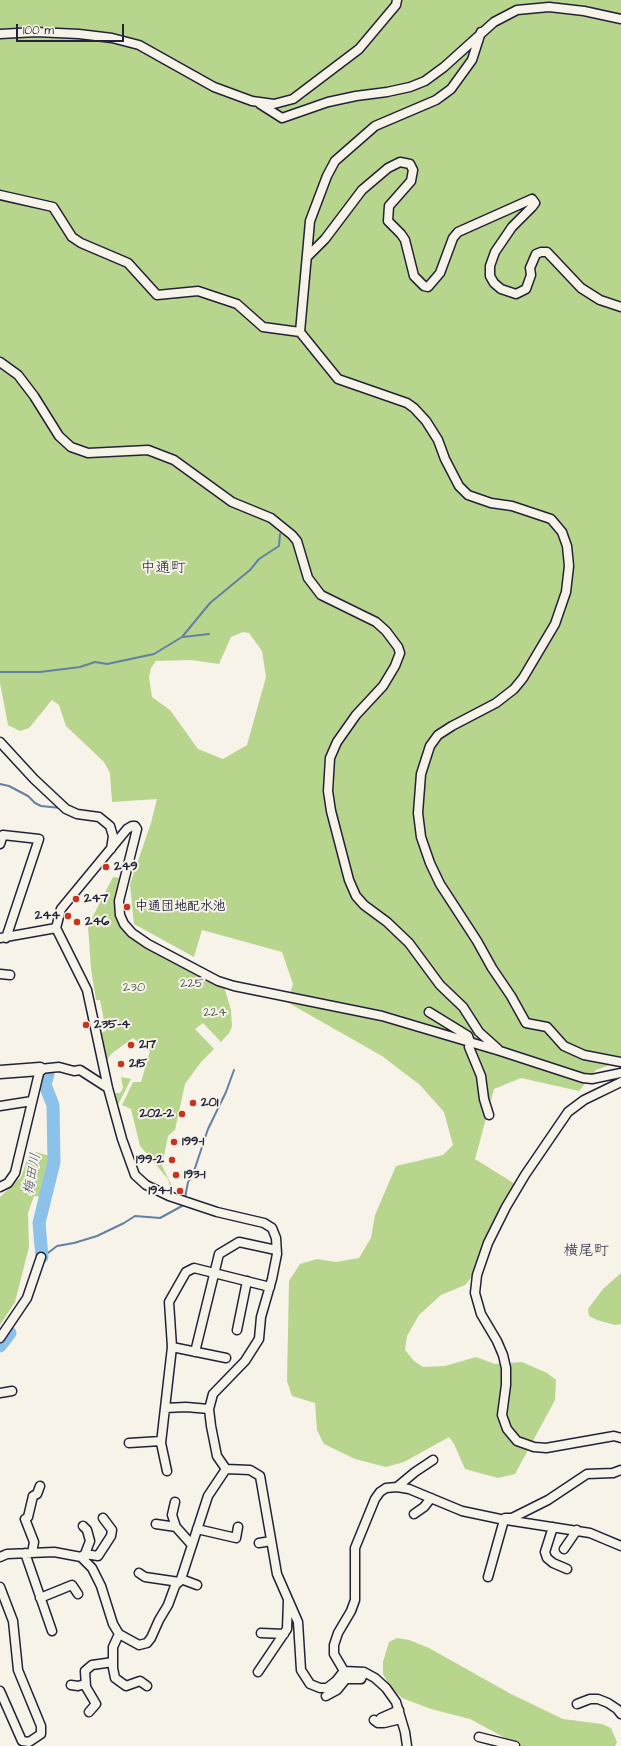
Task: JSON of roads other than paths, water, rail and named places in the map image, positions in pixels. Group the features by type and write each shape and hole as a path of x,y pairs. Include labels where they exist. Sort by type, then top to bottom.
{"street":[{"path":"260,104 274,104 293,99 309,89 359,49 396,5 397,0"},
{"path":"0,34 36,32 79,34 112,38 139,45 214,87 260,104 282,118 328,102 410,87 425,81 444,67 481,32 494,22 517,10 549,7 584,11 621,19"},
{"path":"300,332 310,221 327,176 335,161 375,126 436,100 451,89 472,60 481,32"},
{"path":"308,256 325,239 368,185 388,168 400,162 410,164 413,170 411,181 389,206 388,220 405,240 414,276 424,286 428,287 440,273 453,238 458,232 532,199 535,203 512,227 495,252 490,266 490,276 494,283 501,289 516,294 522,292 526,288 531,275 530,268 536,254 547,252 581,288 600,300 621,306"},
{"path":"0,195 52,207 72,237 81,243 128,263 157,295 198,291 237,304 263,327 300,332 338,379 407,403 414,408 426,421 438,440 445,459 459,486 468,495 491,503 519,508 551,519 556,523 562,532 567,546 569,566 566,592 555,624 523,678 514,689 496,703 438,735 430,746 421,774 418,813 421,837 430,863 440,884 511,996 526,1024 547,1027 564,1046 578,1053 596,1058 621,1062"},
{"path":"0,362 18,375 34,396 59,436 71,447 88,453 148,450 174,460 232,502 271,518 297,541 308,578 321,595 376,622 386,630 398,647 400,653 395,666 383,686 356,715 337,742 330,758 328,791 331,810 349,880 356,896 364,905 387,922 409,943 440,985 463,1007 478,1032 500,1050"},
{"path":"0,742 34,779 66,809 77,814 99,817 110,826 113,836 111,850"},
{"path":"226,1469 217,1456 211,1426 210,1409 214,1394 246,1361 259,1339 261,1317 270,1287 276,1250 276,1238 272,1228 264,1223 217,1212 169,1196 146,1185 133,1176 115,1110 103,1091 99,1075 104,1063 95,1042 87,990 56,928 61,909 127,829 135,826 137,828 120,901 120,915 124,924 132,933 218,981 357,1010 500,1050 582,1078 592,1079 621,1073"},
{"path":"0,844 3,835 39,839 3,938"},
{"path":"3,938 56,928"},
{"path":"0,974 10,975"},
{"path":"429,1012 468,1036 470,1042 469,1047 481,1076 484,1100 489,1115"},
{"path":"0,1072 59,1068 74,1071 80,1070 99,1075"},
{"path":"0,1187 8,1182 15,1173 40,1069"},
{"path":"99,1075 103,1091"},
{"path":"621,1082 584,1100 568,1112 525,1175 506,1206 488,1243 477,1275 475,1293 481,1314 497,1341 503,1355 506,1374 502,1415 507,1429 517,1441 534,1447 546,1448 614,1436 621,1438"},
{"path":"0,1106 32,1101"},
{"path":"195,1352 213,1273 219,1254 239,1242 276,1250"},
{"path":"0,1338 27,1298 41,1257"},
{"path":"167,1471 161,1441 172,1347 169,1302 186,1272 194,1268 270,1287"},
{"path":"237,1330 247,1281"},
{"path":"172,1347 226,1358"},
{"path":"0,1393 12,1391"},
{"path":"165,1408 186,1407 210,1409"},
{"path":"129,1443 161,1441"},
{"path":"398,1487 415,1472 433,1460"},
{"path":"83,1556 102,1586 113,1624 119,1634 140,1646 147,1643 152,1638 180,1580 208,1496 226,1469"},
{"path":"226,1469 250,1470 260,1476 278,1574 298,1622 300,1665 310,1684 320,1688 327,1688 336,1682 344,1671"},
{"path":"502,1519 512,1518 548,1500 587,1474 613,1473 621,1470"},
{"path":"40,1486 37,1494 33,1496 28,1517 25,1519 34,1542 28,1553 40,1598 52,1631"},
{"path":"344,1671 334,1654 334,1645 338,1633 351,1611 355,1600 355,1548 375,1499 380,1492 386,1488 398,1487 409,1489 462,1511 590,1533 621,1546"},
{"path":"414,1514 431,1498"},
{"path":"175,1502 172,1515 176,1527 192,1545"},
{"path":"0,1558 7,1554 54,1552 83,1556 98,1556 111,1536 112,1530 104,1518"},
{"path":"488,1577 502,1519"},
{"path":"156,1524 176,1527"},
{"path":"83,1526 87,1530 90,1541 83,1556"},
{"path":"554,1527 545,1552 547,1558 553,1563 567,1569"},
{"path":"197,1529 235,1542 238,1528"},
{"path":"564,1549 577,1530"},
{"path":"259,1543 271,1541"},
{"path":"139,1573 145,1577 180,1580 197,1585"},
{"path":"40,1598 72,1585 78,1594"},
{"path":"0,1587 13,1621 18,1670 41,1726 41,1734 29,1742 19,1744 0,1692"},
{"path":"258,1672 287,1629 288,1597"},
{"path":"261,1632 284,1634"},
{"path":"119,1634 113,1647 115,1678 126,1686 140,1681 147,1686"},
{"path":"89,1712 96,1704 85,1684 82,1670 92,1665 113,1662"},
{"path":"344,1671 364,1672 375,1678 386,1688 396,1702 399,1710 406,1732 407,1746"},
{"path":"326,1696 337,1690 346,1679 361,1679 364,1672"},
{"path":"71,1685 78,1686 85,1684"},
{"path":"577,1704 590,1699 598,1699 608,1703 617,1709 621,1714"},
{"path":"399,1710 378,1719 378,1723 402,1719"},
{"path":"479,1737 515,1746"}],"waterway":[{"path":"0,672 40,672 80,667 95,662 107,664 154,654 182,637 210,603 250,570 259,559 279,546 280,534"},
{"path":"183,637 209,634"},
{"path":"0,784 9,786 28,796 35,803 41,806 61,808"},
{"path":"185,1198 188,1182 192,1177 208,1129 226,1092 234,1070"},
{"name":"梅田川","path":"42,1257 39,1223 54,1162 53,1105 45,1085 48,1074"},
{"path":"44,1256 57,1246 74,1243 97,1236 135,1216 160,1218 182,1206"},
{"name":"梅田川","path":"0,1346 10,1333"}],"place":[{"name":"249","path":"106,867"},
{"name":"247","path":"76,899"},
{"name":"中通団地配水池","path":"127,907"},
{"name":"244","path":"68,916"},
{"name":"246","path":"77,922"},
{"name":"235-4","path":"86,1025"},
{"name":"217","path":"131,1045"},
{"name":"215","path":"121,1064"},
{"name":"201","path":"193,1103"},
{"name":"202-2","path":"182,1114"},
{"name":"199-1","path":"174,1142"},
{"name":"199-2","path":"172,1160"},
{"name":"193-1","path":"176,1175"},
{"name":"194-1","path":"180,1191"}],"district":[{"name":"中通町","path":"163,569"},
{"name":"横尾町","path":"586,1252"}],"park label":[{"name":"225","path":"192,984"},
{"name":"230","path":"134,988"},
{"name":"224","path":"215,1013"}]}
